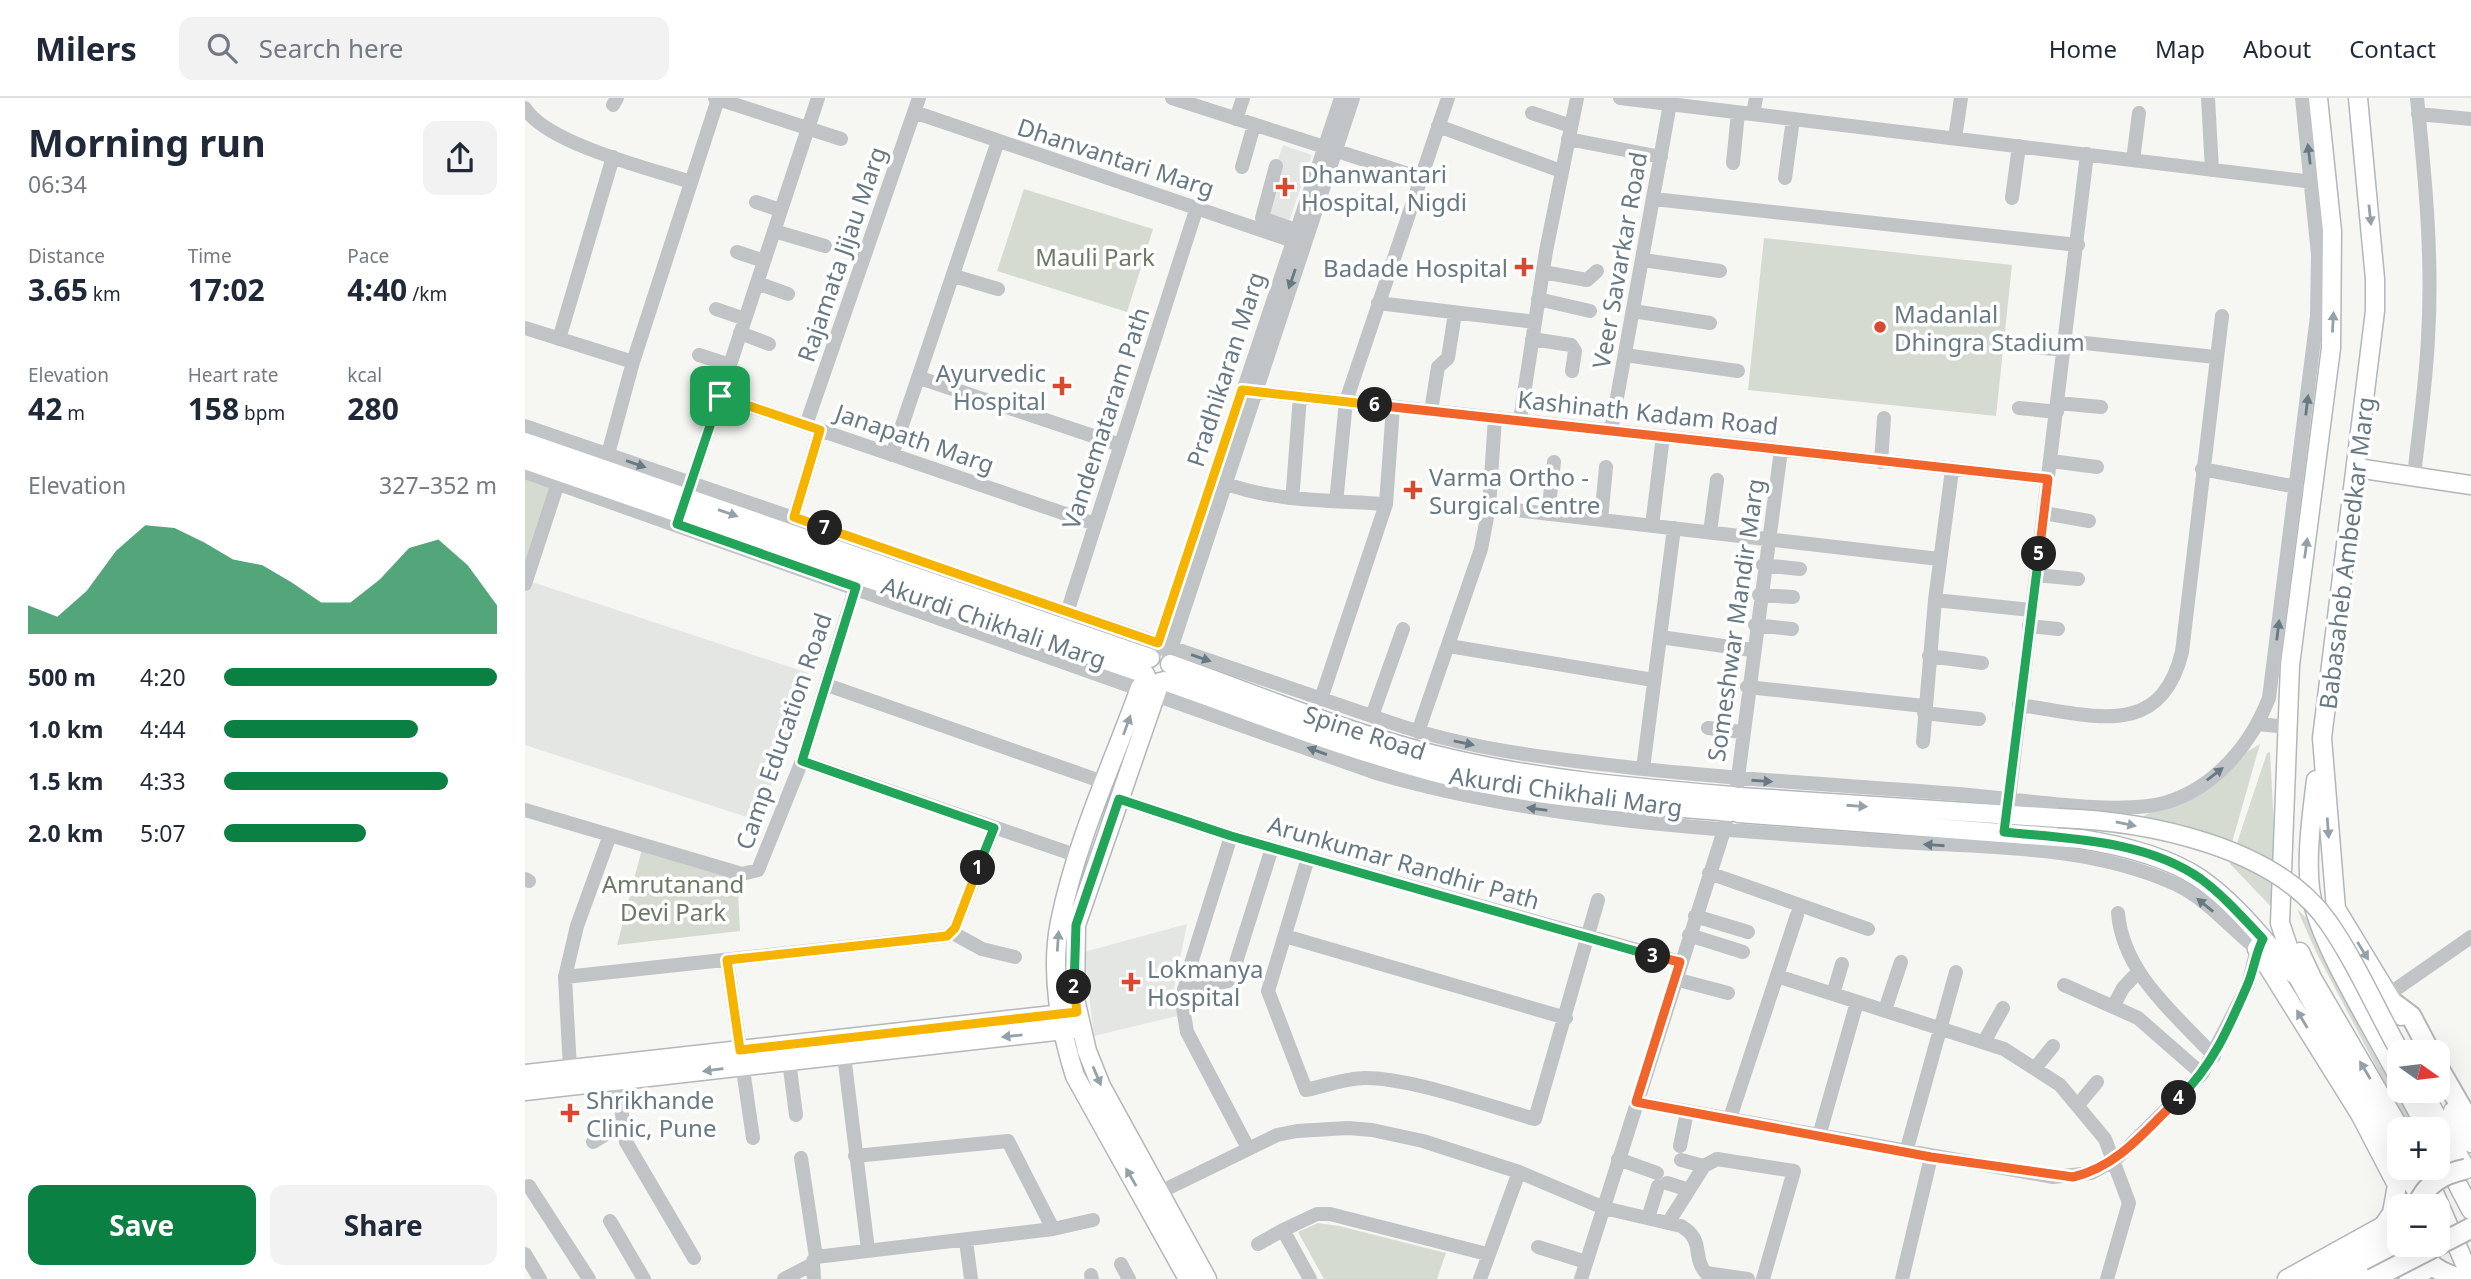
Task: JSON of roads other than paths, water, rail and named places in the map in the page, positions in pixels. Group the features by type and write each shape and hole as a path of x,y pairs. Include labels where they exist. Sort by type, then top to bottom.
{"highway":[{"path":"2392,999 2411,1016 2424,1040"},
{"path":"2450,1088 2471,1124"},
{"path":"2425,1194 2440,1178 2468,1169"},
{"path":"2450,1224 2471,1212"},
{"path":"2372,1279 2471,1228"},
{"path":"2316,1279 2387,1239"},
{"path":"2343,1279 2387,1256"},
{"path":"2433,1257 2457,1276"},
{"path":"2409,1279 2457,1276"}],"main road":[{"name":"Babasaheb Ambedkar Marg","path":"2298,979 2280,923 2290,664 2331,348 2333,264 2320,183 2318,98"},
{"name":"Babasaheb Ambedkar Marg","path":"2358,98 2375,279 2371,352 2322,738 2336,909 2414,1040"},
{"name":"Akurdi Chikhali Marg","path":"525,442 683,505 858,581 1062,627"},
{"name":"Akurdi Chikhali Marg","path":"525,460 683,505 1062,627 1157,669 1381,756 1441,774 1536,792 1735,801 2099,842 2185,870 2213,888 2260,944 2360,1114 2397,1185 2392,1213 2383,1227 2287,1279"},
{"path":"2357,468 2471,485"},
{"path":"1157,669 1106,783 1079,856 1057,939 1071,1021 1075,1076 1207,1279"},
{"path":"1071,1021 1076,925 1119,799 1157,669"},
{"path":"2322,738 2312,814 2310,887 2319,923 2387,1055"},
{"path":"2005,833 2058,818 2107,820 2184,836 2249,861 2285,881 2327,920 2393,1040"},
{"path":"2282,884 2297,944 2312,978 2393,1117"},
{"path":"2260,944 2298,979 2387,1139"},
{"path":"525,1091 616,1072 1071,1021"},
{"path":"740,1058 789,1061 843,1047"},
{"path":"525,1074 570,1069 616,1072"},
{"path":"2430,1103 2468,1169"},
{"path":"2449,1103 2471,1143"},
{"path":"2450,1171 2471,1212"},
{"path":"2427,1180 2457,1276"},
{"path":"1152,1196 1188,1279"}],"street":[{"path":"683,505 818,98"},
{"path":"1172,98 1420,178"},
{"path":"1236,119 1243,98"},
{"name":"Pradhikaran Marg","path":"1329,150 1341,98"},
{"name":"Pradhikaran Marg","path":"1157,669 1297,238 1329,150 1353,98"},
{"path":"1337,493 1346,401 1448,98"},
{"path":"1520,421 1538,299 1577,98"},
{"path":"1620,98 1670,101 1746,114 2320,183"},
{"path":"1733,163 1746,114 1756,98"},
{"path":"1955,138 1961,98"},
{"path":"2208,98 2212,170"},
{"name":"Babasaheb Ambedkar Marg","path":"1157,669 1321,699 1418,732 1541,758 1643,769 1735,801 2008,798 2095,806 2163,803 2187,793 2228,764 2259,724 2269,698 2317,316 2320,183 2302,98"},
{"path":"2414,476 2430,292 2417,98"},
{"path":"608,454 633,362 691,182 724,100 841,139"},
{"name":"Veer Savarkar Road","path":"1611,431 1670,101"},
{"name":"Dhanvantari Marg","path":"917,105 998,141 1297,238"},
{"name":"Rajamata Jijau Marg","path":"794,517 813,428 917,105"},
{"path":"525,108 538,124 552,132 613,157 691,182"},
{"path":"1532,113 1569,132 1661,157"},
{"path":"2133,160 2139,113"},
{"path":"2418,114 2471,119"},
{"path":"1785,178 1793,119"},
{"path":"1242,167 1254,125"},
{"path":"1439,126 1562,171"},
{"path":"892,455 998,141"},
{"path":"2012,198 2018,146"},
{"path":"525,472 558,483 683,505 794,517 1062,627 1376,773 1437,791 1534,809 1723,829 2005,833 2087,155"},
{"path":"559,339 613,157"},
{"path":"1276,166 1262,218 1297,238"},
{"path":"1654,199 2078,245"},
{"path":"756,202 780,210"},
{"name":"Vandemataram Path","path":"1062,627 1197,207"},
{"path":"773,231 825,246"},
{"path":"737,252 764,261"},
{"path":"1643,260 1720,271"},
{"path":"1543,272 1587,281 1597,271"},
{"path":"954,275 998,289"},
{"path":"757,283 788,294"},
{"path":"1538,299 1590,311"},
{"path":"1378,303 1535,322"},
{"path":"716,309 745,319"},
{"path":"1633,311 1710,323"},
{"path":"1431,411 1438,367 1448,358 1455,313"},
{"path":"2019,705 2118,717 2145,709 2169,688 2182,652 2215,357 2222,316"},
{"path":"525,328 633,362"},
{"path":"740,333 769,344"},
{"path":"1532,339 1571,345 1575,351 1571,371"},
{"path":"2031,347 2065,346 2215,357"},
{"path":"699,355 730,365"},
{"path":"1625,355 1738,371"},
{"path":"920,378 1120,445"},
{"name":"Pradhikaran Marg","path":"1157,669 1224,483 1248,391"},
{"name":"Kashinath Kadam Road","path":"1248,391 2048,479"},
{"name":"Janapath Marg","path":"720,396 1095,524"},
{"path":"1293,489 1300,396"},
{"path":"1321,699 1386,504 1393,407"},
{"path":"2019,408 2101,407"},
{"path":"1418,732 1482,549 1489,507 1495,418"},
{"path":"1881,462 1884,418"},
{"path":"525,426 608,454 683,505"},
{"path":"1652,526 1663,436"},
{"name":"Someshwar Mandir Marg","path":"1735,801 1755,625 1781,450"},
{"path":"2051,461 2097,467"},
{"path":"1548,514 1554,462"},
{"path":"1601,520 1607,467"},
{"path":"2203,469 2297,487"},
{"path":"1923,742 1939,559 1952,470"},
{"path":"1710,532 1717,480"},
{"path":"525,584 558,483"},
{"path":"1224,483 1244,490 1289,496 1386,504"},
{"path":"1489,507 1939,559"},
{"path":"2044,513 2089,521"},
{"path":"1643,769 1674,528"},
{"path":"1763,565 1800,569"},
{"path":"2036,575 2078,579"},
{"path":"858,581 1157,669"},
{"name":"Camp Education Road","path":"525,810 742,874 751,874 764,863 802,761 858,581"},
{"path":"1759,595 1793,597"},
{"path":"1935,600 2031,610"},
{"path":"1755,625 1792,629"},
{"path":"2029,626 2058,629"},
{"path":"1372,716 1403,629"},
{"path":"1660,637 1752,650"},
{"path":"1449,646 1653,680"},
{"path":"1929,656 1982,663"},
{"path":"827,685 1106,783"},
{"path":"1747,687 1924,709 1979,719"},
{"path":"2259,724 2287,727"},
{"path":"1709,728 1742,732"},
{"path":"802,761 1079,856"},
{"name":"Arunkumar Randhir Path","path":"1119,799 1272,848 1589,939 1680,962"},
{"path":"1581,1279 1680,962 1723,829 1735,801"},
{"path":"565,977 935,938 951,932 994,828"},
{"path":"570,1069 565,977 577,926 610,835"},
{"path":"1231,836 1182,1002 1188,1032 1248,1148"},
{"path":"1184,989 1221,984 1228,981 1232,975 1272,848"},
{"path":"1308,858 1270,982 1269,1000 1306,1090 1347,1080 1378,1079 1436,1091 1535,1119 1589,939 1598,900"},
{"path":"1709,873 1868,929"},
{"path":"2118,913 2124,947 2138,972 2214,1056"},
{"path":"1730,1118 1797,915"},
{"path":"1695,916 1748,932"},
{"path":"951,932 982,949 1015,957"},
{"path":"1689,935 1743,951"},
{"path":"1285,936 1566,1018"},
{"path":"2392,999 2471,937"},
{"path":"1636,1102 1931,1157 2073,1177 2091,1173 2115,1160 2202,1074 2214,1056 2248,985 2260,944"},
{"path":"727,960 753,1138"},
{"path":"1885,1010 1901,962"},
{"path":"1833,994 1842,964"},
{"path":"1906,1152 1956,972"},
{"path":"2114,1005 2123,988 2138,972"},
{"path":"1777,976 1985,1042 2036,1067 2060,1085 2105,1139 2129,1203 2107,1279"},
{"path":"1675,979 1728,993"},
{"path":"2064,985 2138,1018 2202,1074"},
{"path":"1819,1136 1857,1002"},
{"path":"1985,1042 2003,1008"},
{"path":"2036,1067 2053,1046"},
{"path":"843,1047 868,1250"},
{"path":"789,1061 796,1115"},
{"path":"616,1072 626,1142 694,1258"},
{"path":"2078,1105 2097,1082"},
{"path":"1686,1112 1680,1153 1704,1166"},
{"path":"593,1142 623,1124"},
{"path":"1152,1196 1248,1148 1297,1131 1372,1130 1423,1141 1519,1172 1604,1208 1668,1223 1691,1233 1697,1242 1701,1267 1706,1273 1748,1279"},
{"path":"855,1156 1008,1141 1053,1229"},
{"path":"1902,1279 1931,1157"},
{"path":"801,1158 815,1267"},
{"path":"1668,1223 1704,1166 1726,1158 1794,1171 1763,1279"},
{"path":"1618,1159 1661,1181 1689,1190"},
{"path":"1480,1279 1519,1172"},
{"path":"1648,1218 1661,1181"},
{"path":"531,1186 589,1279"},
{"path":"1258,1244 1317,1214 1330,1214 1487,1254"},
{"path":"784,1279 868,1250 966,1241 1053,1229 1093,1220"},
{"path":"610,1221 644,1279"},
{"path":"1283,1230 1310,1279"},
{"path":"966,1241 971,1279"},
{"path":"1538,1247 1586,1262"},
{"path":"525,1254 540,1279"},
{"path":"1121,1264 1129,1279"}],"place":[{"name":"Dhanwantari Hospital, Nigdi","path":"1285,187"},
{"name":"Badade Hospital","path":"1524,267"},
{"name":"Madanlal Dhingra Stadium","path":"1880,327"},
{"name":"Ayurvedic Hospital","path":"1062,386"},
{"name":"Varma Ortho - Surgical Centre","path":"1413,490"},
{"name":"Lokmanya Hospital","path":"1131,982"},
{"name":"Shrikhande Clinic, Pune","path":"570,1113"}],"park label":[{"name":"Mauli Park","path":"1095,256"},
{"name":"Amrutanand Devi Park","path":"673,897"}]}
